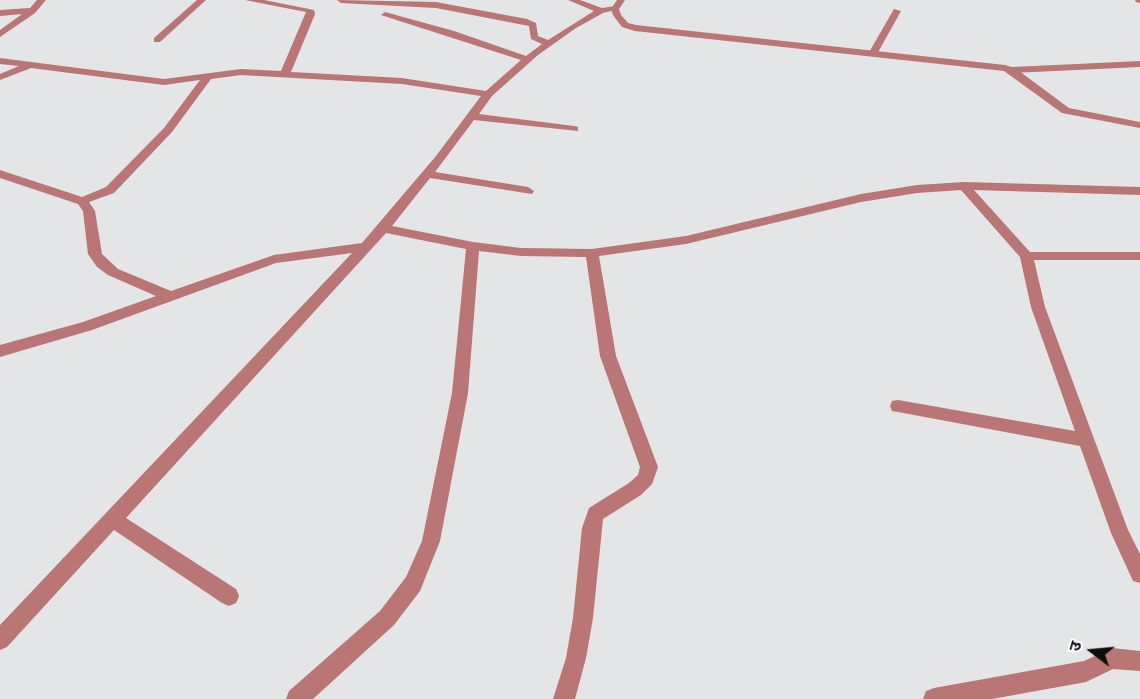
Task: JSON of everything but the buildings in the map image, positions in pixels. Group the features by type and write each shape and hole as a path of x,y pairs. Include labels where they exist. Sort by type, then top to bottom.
{"street":[{"path":"0,34 32,11 42,0"},
{"path":"157,40 202,0"},
{"path":"249,0 310,10 312,14 285,74"},
{"path":"341,0 436,5 527,22 533,25 534,38 548,43"},
{"path":"572,0 612,7 620,20 635,28 994,65 1012,70 1140,64"},
{"path":"0,640 383,228 488,94 548,43 573,26 612,7"},
{"path":"0,13 32,11"},
{"path":"873,54 897,11"},
{"path":"385,15 420,23 527,59"},
{"path":"0,61 164,82 193,80 227,72 285,74 402,81 488,94"},
{"path":"0,77 31,65"},
{"path":"1012,70 1066,111 1140,125"},
{"path":"82,201 110,190 168,130 209,75"},
{"path":"471,116 574,129"},
{"path":"0,174 82,201 89,211 95,254 102,264 113,272 172,297"},
{"path":"427,174 528,191"},
{"path":"383,228 473,246 521,252 592,253 686,240 861,198 964,186 1139,193"},
{"path":"964,186 1026,256 1038,307 1120,533 1140,574"},
{"path":"297,699 387,618 413,584 431,541 460,393 473,246"},
{"path":"0,351 172,297 274,259 363,247"},
{"path":"564,699 576,658 584,618 594,514 635,489 646,478 649,466 608,356 592,253"},
{"path":"1026,256 1140,256"},
{"path":"898,406 1086,440"},
{"path":"112,519 229,596"},
{"path":"934,699 1086,671 1112,658 1140,661"}]}
